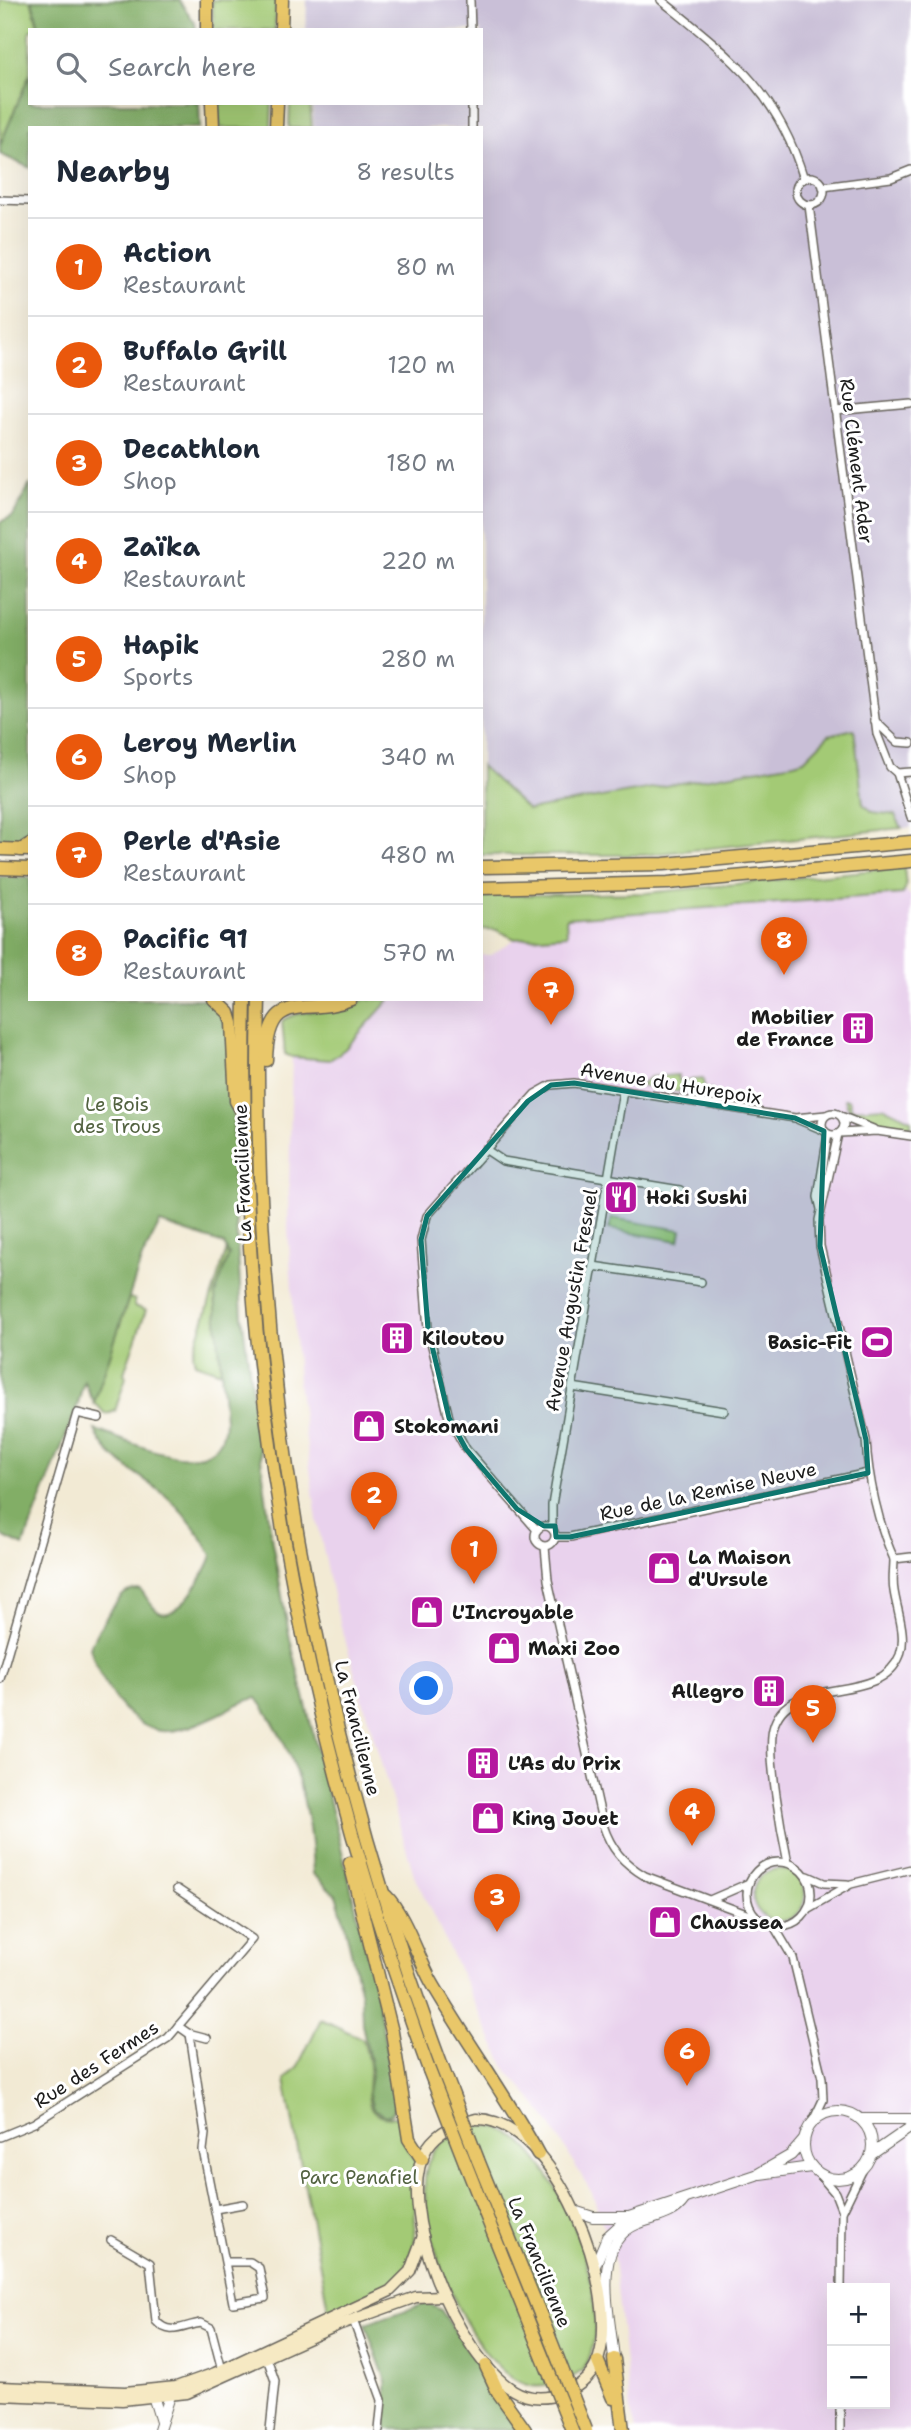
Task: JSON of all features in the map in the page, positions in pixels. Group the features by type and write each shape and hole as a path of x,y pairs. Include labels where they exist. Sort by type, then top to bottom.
{"main road":[{"path":"207,0 208,28"},
{"path":"281,28 282,0"},
{"path":"212,105 213,126"},
{"path":"276,126 277,105"},
{"path":"483,867 614,867 911,842"},
{"path":"0,849 27,848"},
{"path":"483,888 655,884 911,861"},
{"path":"0,868 28,869"},
{"path":"216,1001 229,1013 232,1023 236,1101 245,1117"},
{"name":"La Francilienne","path":"246,1001 245,1117 256,1330 272,1474 308,1669 340,1801 377,1926 586,2430"},
{"name":"La Francilienne","path":"259,1001 262,1235 287,1473 323,1666 381,1891 435,2067 572,2430"},
{"path":"258,1076 266,1060 271,1027 278,1016 296,1006 327,1005 343,1001"},
{"path":"340,1801 340,1826 378,1967 410,2138 422,2159"},
{"path":"381,1891 393,1903 418,1957 446,2006 574,2211 594,2267 602,2333 598,2362 591,2374 572,2390 542,2399 514,2391 486,2366"},
{"path":"525,2430 498,2392 486,2366 442,2296 423,2236 419,2203 422,2159 435,2137 445,2129 476,2119 502,2122 524,2138 538,2154"},
{"path":"0,2395 151,2395 202,2388 399,2286 410,2271 423,2236"},
{"path":"0,2387 151,2395 425,2294 442,2296"},
{"path":"614,2359 623,2430"},
{"path":"598,2362 619,2406"},
{"path":"170,2394 186,2384"}],"street":[{"path":"470,0 471,28"},
{"path":"661,0 720,47 756,83 781,120 804,179"},
{"path":"472,105 472,126"},
{"path":"823,187 891,178 911,170"},
{"path":"804,179 815,179 823,187 821,200 809,205 801,202 796,194 797,185 804,179"},
{"path":"0,200 28,201"},
{"name":"Rue Clément Ader","path":"809,205 875,721 879,742 890,767 897,773 911,816"},
{"path":"835,411 911,404"},
{"path":"875,721 897,742 911,743"},
{"path":"887,757 890,748 897,742"},
{"path":"897,773 911,772"},
{"name":"Avenue du Hurepoix","path":"545,1528 526,1518 466,1449 454,1429 444,1403 428,1329 422,1227 439,1201 528,1101 551,1085 567,1083 795,1118 826,1115"},
{"name":"Avenue Augustin Fresnel","path":"545,1528 551,1516 623,1091"},
{"path":"788,1863 782,1839 772,1738 776,1720 797,1700 868,1682 891,1669 902,1646 893,1587 894,1559 885,1538 868,1473 866,1440 820,1246 821,1209 818,1197 826,1132 822,1122 826,1115 835,1112 877,1131"},
{"path":"821,1209 826,1198 839,1133 845,1126 843,1117"},
{"name":"Avenue du Hurepoix","path":"795,1118 826,1132"},
{"path":"826,1132 877,1131 911,1136"},
{"path":"485,1149 503,1161 680,1190"},
{"path":"593,1266 701,1282"},
{"path":"572,1387 724,1411"},
{"path":"0,1679 78,1413 99,1418"},
{"name":"Rue de la Remise Neuve","path":"555,1537 570,1537 868,1473"},
{"path":"548,1546 536,1540 545,1528 555,1537 548,1546 548,1580 603,1825 611,1846 629,1866 645,1875 774,1926 798,1921 808,1909 851,1884 911,1869"},
{"path":"894,1559 911,1557"},
{"path":"775,1862 781,1852 782,1839"},
{"path":"711,1899 749,1883 759,1869 775,1862 788,1863 805,1875 824,1883 851,1884"},
{"path":"805,1875 812,1891 808,1909"},
{"path":"749,1883 748,1902 757,1918"},
{"name":"Rue des Fermes","path":"0,2137 22,2130 168,2038 252,1939 177,1889"},
{"path":"574,2211 593,2217 629,2217 756,2175 792,2155 804,2140 823,2100 822,2078 793,1958 774,1926"},
{"path":"178,2026 190,2034 207,2038"},
{"path":"190,2034 205,2134 203,2150 233,2303 265,2298 259,2268 250,2262 225,2262"},
{"path":"813,2121 824,2113 838,2110 861,2119 911,2119"},
{"path":"861,2119 872,2140 872,2154"},
{"path":"842,2212 872,2154 888,2140 911,2127"},
{"path":"804,2140 805,2155 835,2193 842,2212 841,2283"},
{"path":"756,2175 815,2170 842,2180 862,2171"},
{"path":"614,2359 605,2273 611,2252 626,2229 677,2210 684,2199"},
{"path":"215,2209 243,2204"},
{"path":"594,2267 607,2237 629,2217"},
{"path":"111,2240 150,2263 156,2321 161,2326 173,2330 201,2323 211,2328 222,2370"},
{"path":"354,2320 382,2400 379,2430"},
{"path":"266,2354 275,2381 270,2430"},
{"path":"160,2426 170,2394"},
{"path":"151,2395 160,2426"},
{"path":"840,2409 840,2430"}],"highlighted area":[{"path":"574,1083 795,1118 824,1131 820,1246 866,1440 868,1473 570,1537 556,1537 555,1526 544,1526 517,1509 466,1449 449,1418 428,1329 421,1240 427,1216 528,1101 551,1085"}],"shaded area":[{"path":"307,0 911,0 911,828 902,828 895,815 873,812 863,805 853,729 829,735 804,760 794,763 528,810 483,768 483,126 314,126 312,105 483,105 483,28 306,28"},
{"path":"906,891 911,896 911,2430 636,2430 630,2410 614,2259 592,2193 546,2117 505,2067 414,1875 336,1609 317,1520 298,1382 288,1229 292,1057 330,1060 345,1049 388,1001 483,1001 483,955 491,955 515,939 566,935 566,918"}],"green space":[{"path":"0,0 31,0 38,28 28,28 28,79 0,145"},
{"path":"32,0 179,0 196,28 39,28"},
{"path":"212,0 276,0 275,28 214,28"},
{"path":"28,79 28,105 199,105 200,126 28,126 28,167 0,154 0,145"},
{"path":"218,105 272,105 271,126 220,126"},
{"path":"290,105 310,105 312,126 289,126"},
{"path":"28,488 28,844 0,848 0,522 13,516"},
{"path":"854,729 863,804 873,812 895,815 902,828 644,855 483,855 483,768 528,810 794,763 804,760 829,735"},
{"path":"904,867 906,886 903,894 566,918 567,935 515,939 497,930 483,929 483,896 647,893"},
{"name":"Le Bois des Trous","path":"0,877 28,878 28,1001 217,1001 223,1005 234,1039 233,1179 242,1315 272,1542 290,1639 376,1990 396,2104 392,2114 386,2116 373,2109 368,2092 372,2070 362,2024 361,1995 344,1921 336,1895 313,1874 305,1804 291,1760 271,1718 257,1698 185,1728 156,1730 133,1718 114,1697 90,1648 115,1604 124,1594 141,1590 159,1612 175,1610 198,1583 212,1555 179,1508 107,1450 95,1430 173,1455 192,1456 209,1452 220,1441 225,1420 215,1295 229,1255 224,1244 160,1223 142,1258 94,1403 84,1381 77,1407 23,1546 0,1535"},
{"path":"361,1001 388,1001 345,1049 330,1060 285,1054 282,1021 302,1013 345,1008"},
{"path":"678,1075 679,1081 703,1079 704,1090 711,1090 706,1096 688,1093 686,1088 681,1087 679,1092 639,1085 651,1077"},
{"path":"845,1099 849,1099 852,1109 884,1107 911,1120 911,1127 862,1119 849,1108"},
{"path":"612,1218 681,1230 679,1241 609,1229"},
{"path":"226,1252 229,1255 215,1295 221,1372 195,1363 193,1353"},
{"path":"129,1298 135,1300 134,1306 146,1310 124,1373 126,1377 115,1411 103,1412 94,1403"},
{"path":"779,1869 798,1876 805,1895 798,1914 779,1921 760,1914 753,1895 760,1876"},
{"name":"Parc Penafiel","path":"321,2019 363,2039 369,2064 370,2106 380,2115 402,2117 404,2140 415,2161 415,2239 405,2271 393,2284 334,2316 328,2309 285,2080 298,2066"},
{"path":"476,2125 503,2130 528,2149 548,2174 580,2242 590,2280 595,2315 593,2346 582,2371 556,2384 527,2385 505,2373 484,2351 448,2285 435,2249 427,2213 425,2182 430,2158 444,2141"},
{"path":"427,2303 441,2310 521,2430 386,2429 386,2381 365,2324"}],"place":[{"name":"Pacific 91","path":"784,975"},
{"name":"Perle d'Asie","path":"551,1025"},
{"name":"Mobilier de France","path":"858,1028"},
{"name":"Hoki Sushi","path":"621,1197"},
{"name":"Kiloutou","path":"397,1338"},
{"name":"Basic-Fit","path":"877,1342"},
{"name":"Stokomani","path":"369,1426"},
{"name":"Buffalo Grill","path":"374,1530"},
{"name":"La Maison d'Ursule","path":"664,1568"},
{"name":"Action","path":"474,1584"},
{"name":"L'Incroyable","path":"427,1612"},
{"name":"Maxi Zoo","path":"504,1648"},
{"name":"Allegro","path":"769,1691"},
{"name":"Hapik","path":"813,1743"},
{"name":"L'As du Prix","path":"483,1763"},
{"name":"King Jouet","path":"488,1818"},
{"name":"Zaïka","path":"692,1846"},
{"name":"Chaussea","path":"665,1922"},
{"name":"Decathlon","path":"497,1932"},
{"name":"Leroy Merlin","path":"687,2086"}]}
